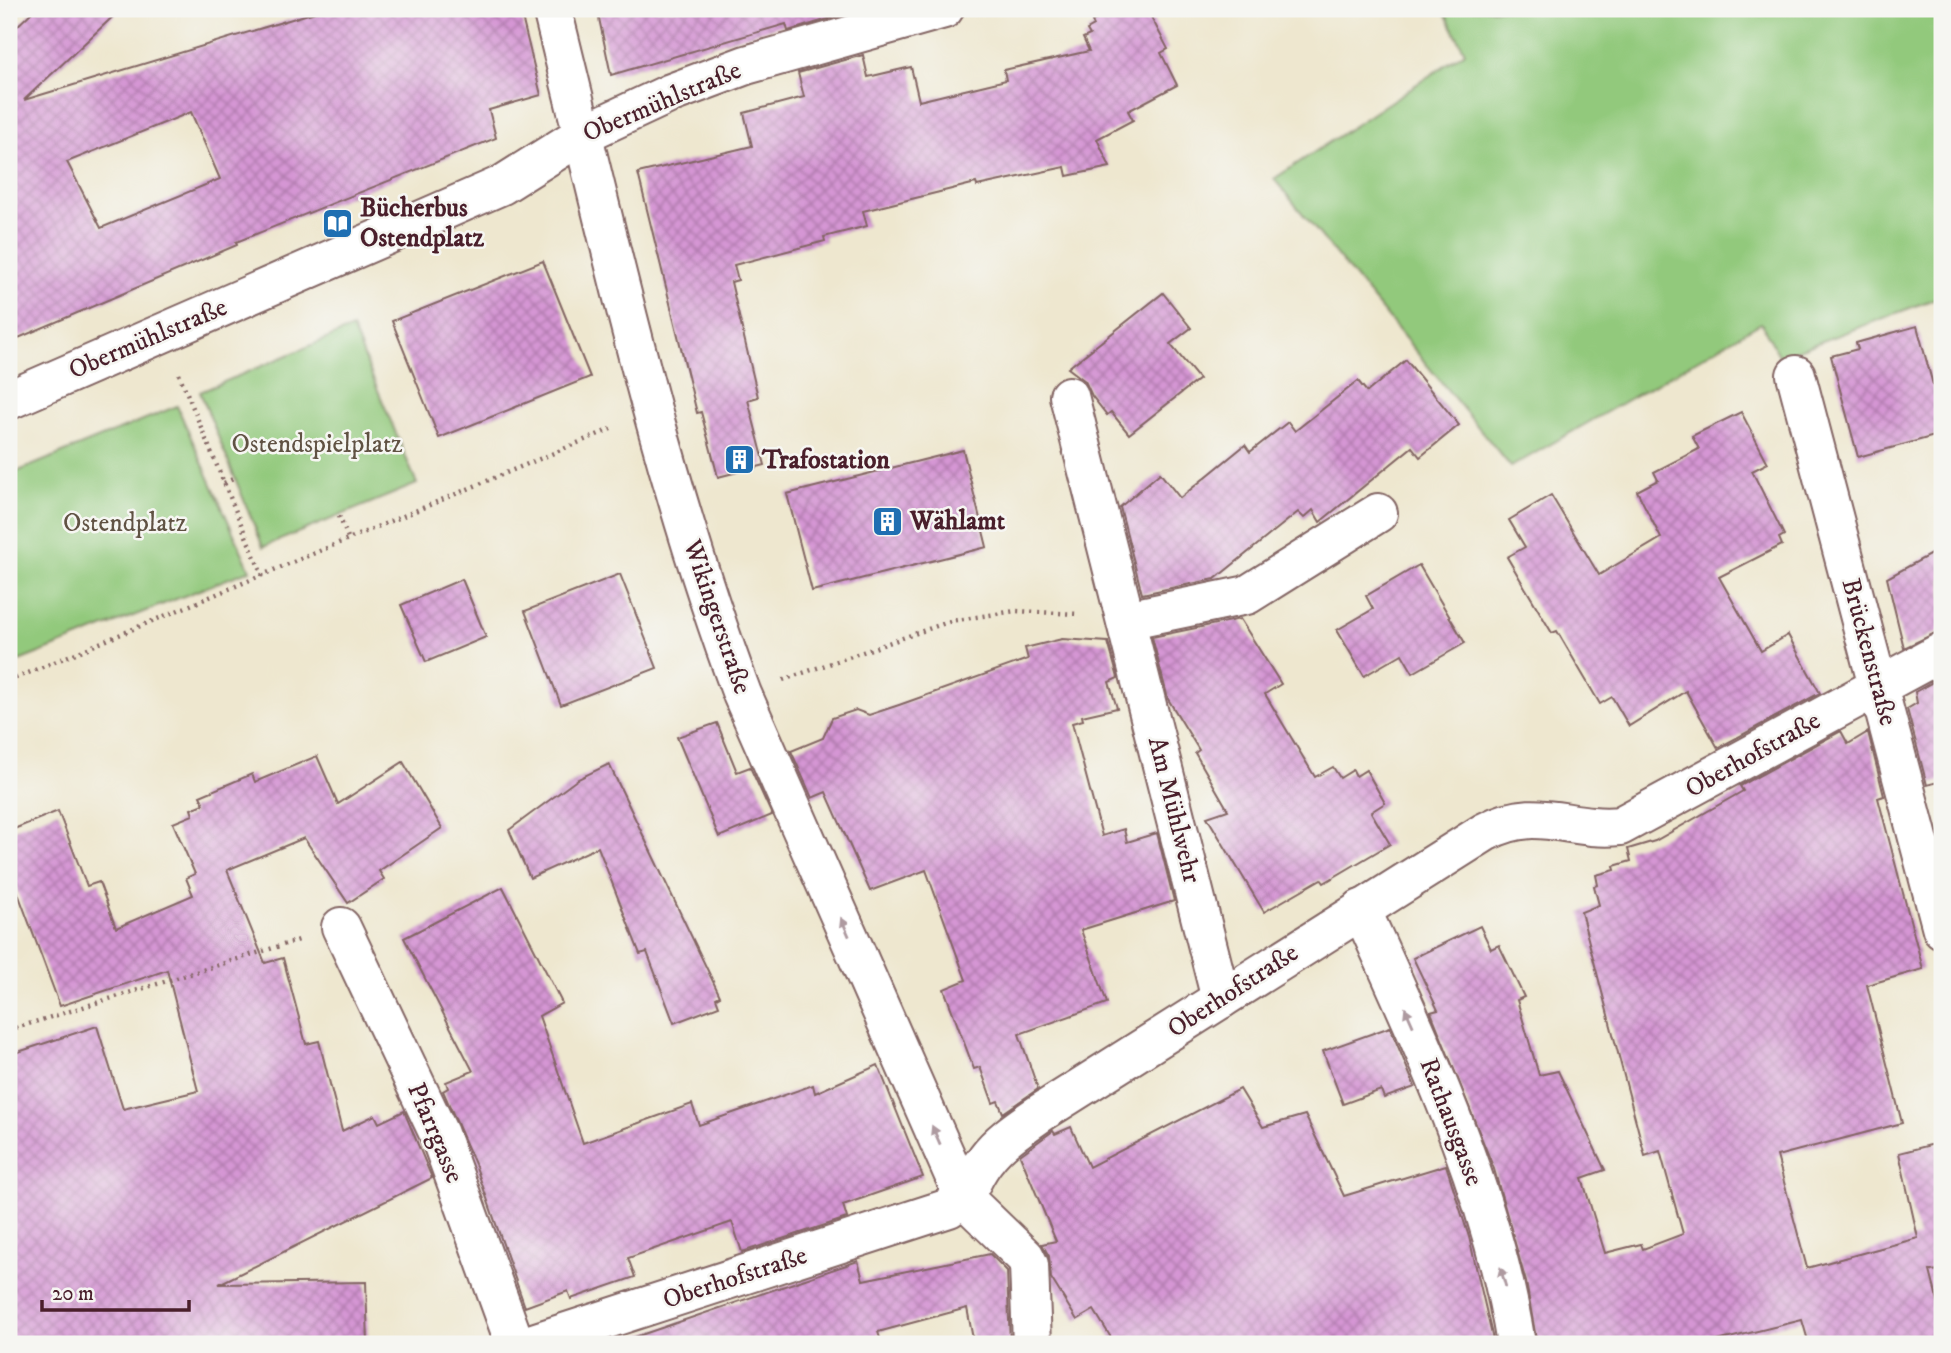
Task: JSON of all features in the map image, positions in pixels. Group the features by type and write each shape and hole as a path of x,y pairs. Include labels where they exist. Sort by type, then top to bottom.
{"street":[{"name":"Wikingerstraße","path":"552,9 654,410 715,622 742,694 964,1198"},
{"name":"Obermühlstraße","path":"9,400 502,185 583,134 628,111 706,79 944,9"},
{"name":"Brückenstraße","path":"1796,375 1942,929"},
{"name":"Am Mühlwehr","path":"1069,396 1222,999"},
{"path":"1126,620 1247,595 1378,513"},
{"name":"Oberhofstraße","path":"530,1344 935,1214 964,1198 984,1160 1013,1133 1361,909 1508,820 1530,817 1597,828 1620,826 1942,652"},
{"name":"Rathausgasse","path":"1361,909 1431,1066 1487,1219 1507,1292 1516,1344"},
{"name":"Pfarrgasse","path":"341,927 439,1134 515,1344"},
{"path":"964,1198 1025,1257 1029,1265 1032,1344"}],"path":[{"path":"162,333 263,577"},
{"path":"9,681 263,577 654,410"},
{"path":"224,483 235,478"},
{"path":"339,516 349,540"},
{"path":"742,694 951,621 1015,611 1126,620"},
{"path":"9,1030 341,927"}],"green space":[{"path":"1443,9 1942,9 1942,296 1780,357 1761,323 1511,467 1274,179 1465,52"},
{"name":"Ostendspielplatz","path":"352,328 417,484 263,547 200,392"},
{"name":"Ostendplatz","path":"177,406 250,570 9,665 9,475"}],"building":[{"path":"35,9 121,9 24,100 325,9 520,9 541,95 489,110 496,138 236,242 237,245 9,342 9,34","holes":["191,112 220,179 101,228 67,162"]},
{"path":"597,9 851,9 852,12 788,31 786,24 611,75"},
{"path":"1116,9 1147,9 1168,49 1161,53 1177,85 1128,111 1133,120 1097,139 1110,167 1067,176 1065,167 977,186 976,183 863,211 867,226 824,237 825,241 734,265 738,280 731,282 758,397 748,400 765,465 718,477 701,412 697,413 638,173 752,146 744,113 804,97 798,73 863,55 868,77 911,67 919,101 1006,80 1004,70 1089,51 1083,38 1090,35 1087,30 1094,26 1092,21"},
{"path":"543,261 590,377 439,438 392,321"},
{"path":"1163,293 1191,328 1170,344 1199,379 1129,434 1111,412 1107,415 1092,396 1085,381 1068,368"},
{"path":"1917,326 1942,418 1942,434 1858,457 1831,356 1858,349 1856,343"},
{"path":"1406,360 1459,425 1420,457 1412,447 1320,522 1313,510 1304,518 1298,512 1215,579 1142,594 1120,507 1160,473 1180,498 1245,445 1250,452 1288,422 1295,431 1358,381 1367,392"},
{"path":"1741,412 1768,463 1752,471 1784,535 1779,538 1782,545 1719,577 1761,651 1788,635 1820,693 1718,748 1686,691 1629,726 1612,697 1600,704 1557,631 1552,633 1507,557 1525,547 1509,520 1551,495 1599,575 1661,538 1637,491 1658,480 1654,472 1699,449 1692,436"},
{"name":"Wählamt","path":"963,450 987,547 812,591 787,494"},
{"path":"1942,548 1942,630 1904,648 1887,578"},
{"path":"1419,565 1465,643 1413,673 1402,654 1364,676 1337,630 1373,609 1366,596"},
{"path":"620,574 657,668 561,705 525,611"},
{"path":"462,579 486,637 426,662 401,605"},
{"path":"1240,619 1281,684 1265,694 1315,777 1333,767 1340,778 1353,770 1356,776 1366,770 1385,803 1371,812 1390,844 1324,883 1321,879 1264,912 1207,817 1228,810 1195,753 1199,750 1168,699 1152,637"},
{"path":"1062,639 1108,642 1118,678 1109,682 1117,708 1082,716 1083,720 1072,723 1102,836 1124,829 1127,842 1157,833 1174,901 1081,930 1107,1003 1019,1034 1038,1089 1003,1113 998,1101 993,1103 980,1067 974,1069 944,989 966,980 926,870 870,891 826,792 812,798 791,751 823,738 832,718 856,710 869,715 899,705 1028,659 1025,648"},
{"path":"1942,677 1942,781 1927,785 1907,709 1917,703 1915,692"},
{"path":"717,723 737,772 750,767 772,815 719,837 677,737"},
{"path":"1841,731 1848,744 1868,732 1884,796 1878,798 1923,969 1867,985 1902,1123 1777,1156 1807,1268 1918,1238 1899,1153 1942,1142 1942,1270 1930,1271 1942,1318 1942,1344 1809,1344 1802,1320 1705,1344 1537,1344 1526,1282 1494,1169 1431,1012 1438,1010 1413,958 1480,926 1491,949 1499,945 1524,997 1517,1000 1539,1075 1558,1071 1605,1170 1582,1178 1605,1253 1641,1244 1643,1249 1683,1234 1660,1151 1645,1156 1581,912 1599,905 1594,886 1598,885 1596,875 1615,870 1614,866 1631,861 1628,849 1655,841 1743,791 1740,786"},
{"path":"317,756 338,804 403,762 442,828 379,871 384,879 348,903 304,838 227,870 265,963 283,958 306,1044 319,1041 342,1131 375,1115 379,1123 404,1111 432,1178 219,1284 366,1282 368,1344 9,1344 9,1055 97,1026 123,1109 198,1091 167,970 60,1006 9,869 9,831 58,811 87,886 99,882 116,928 193,895 186,878 195,874 173,823 193,815 191,809 204,804 200,796 252,774 255,782"},
{"path":"609,764 720,996 716,998 719,1006 674,1023 647,952 640,954 598,847 530,878 509,830 578,779"},
{"path":"503,887 562,1003 539,1016 583,1143 692,1104 699,1125 813,1085 815,1093 878,1065 923,1177 843,1205 847,1218 742,1252 732,1222 628,1258 635,1277 571,1299 568,1291 525,1307 475,1164 443,1091 448,1088 446,1082 473,1071 404,938"},
{"path":"1390,1027 1415,1087 1384,1098 1381,1090 1343,1104 1323,1051"},
{"path":"1240,1089 1263,1127 1305,1115 1344,1196 1446,1165 1469,1237 1494,1344 1115,1344 1094,1310 1077,1320 1051,1278 1049,1256 1042,1244 1056,1241 1020,1155 1053,1131 1055,1134 1071,1127 1089,1167"},
{"path":"990,1254 1007,1271 1010,1344 974,1344 967,1308 878,1332 882,1344 633,1344 632,1338 858,1261 863,1280"}],"place":[{"name":"Bücherbus Ostendplatz","path":"337,223"},
{"name":"Trafostation","path":"739,460"},
{"name":"Wählamt","path":"887,521"}]}
